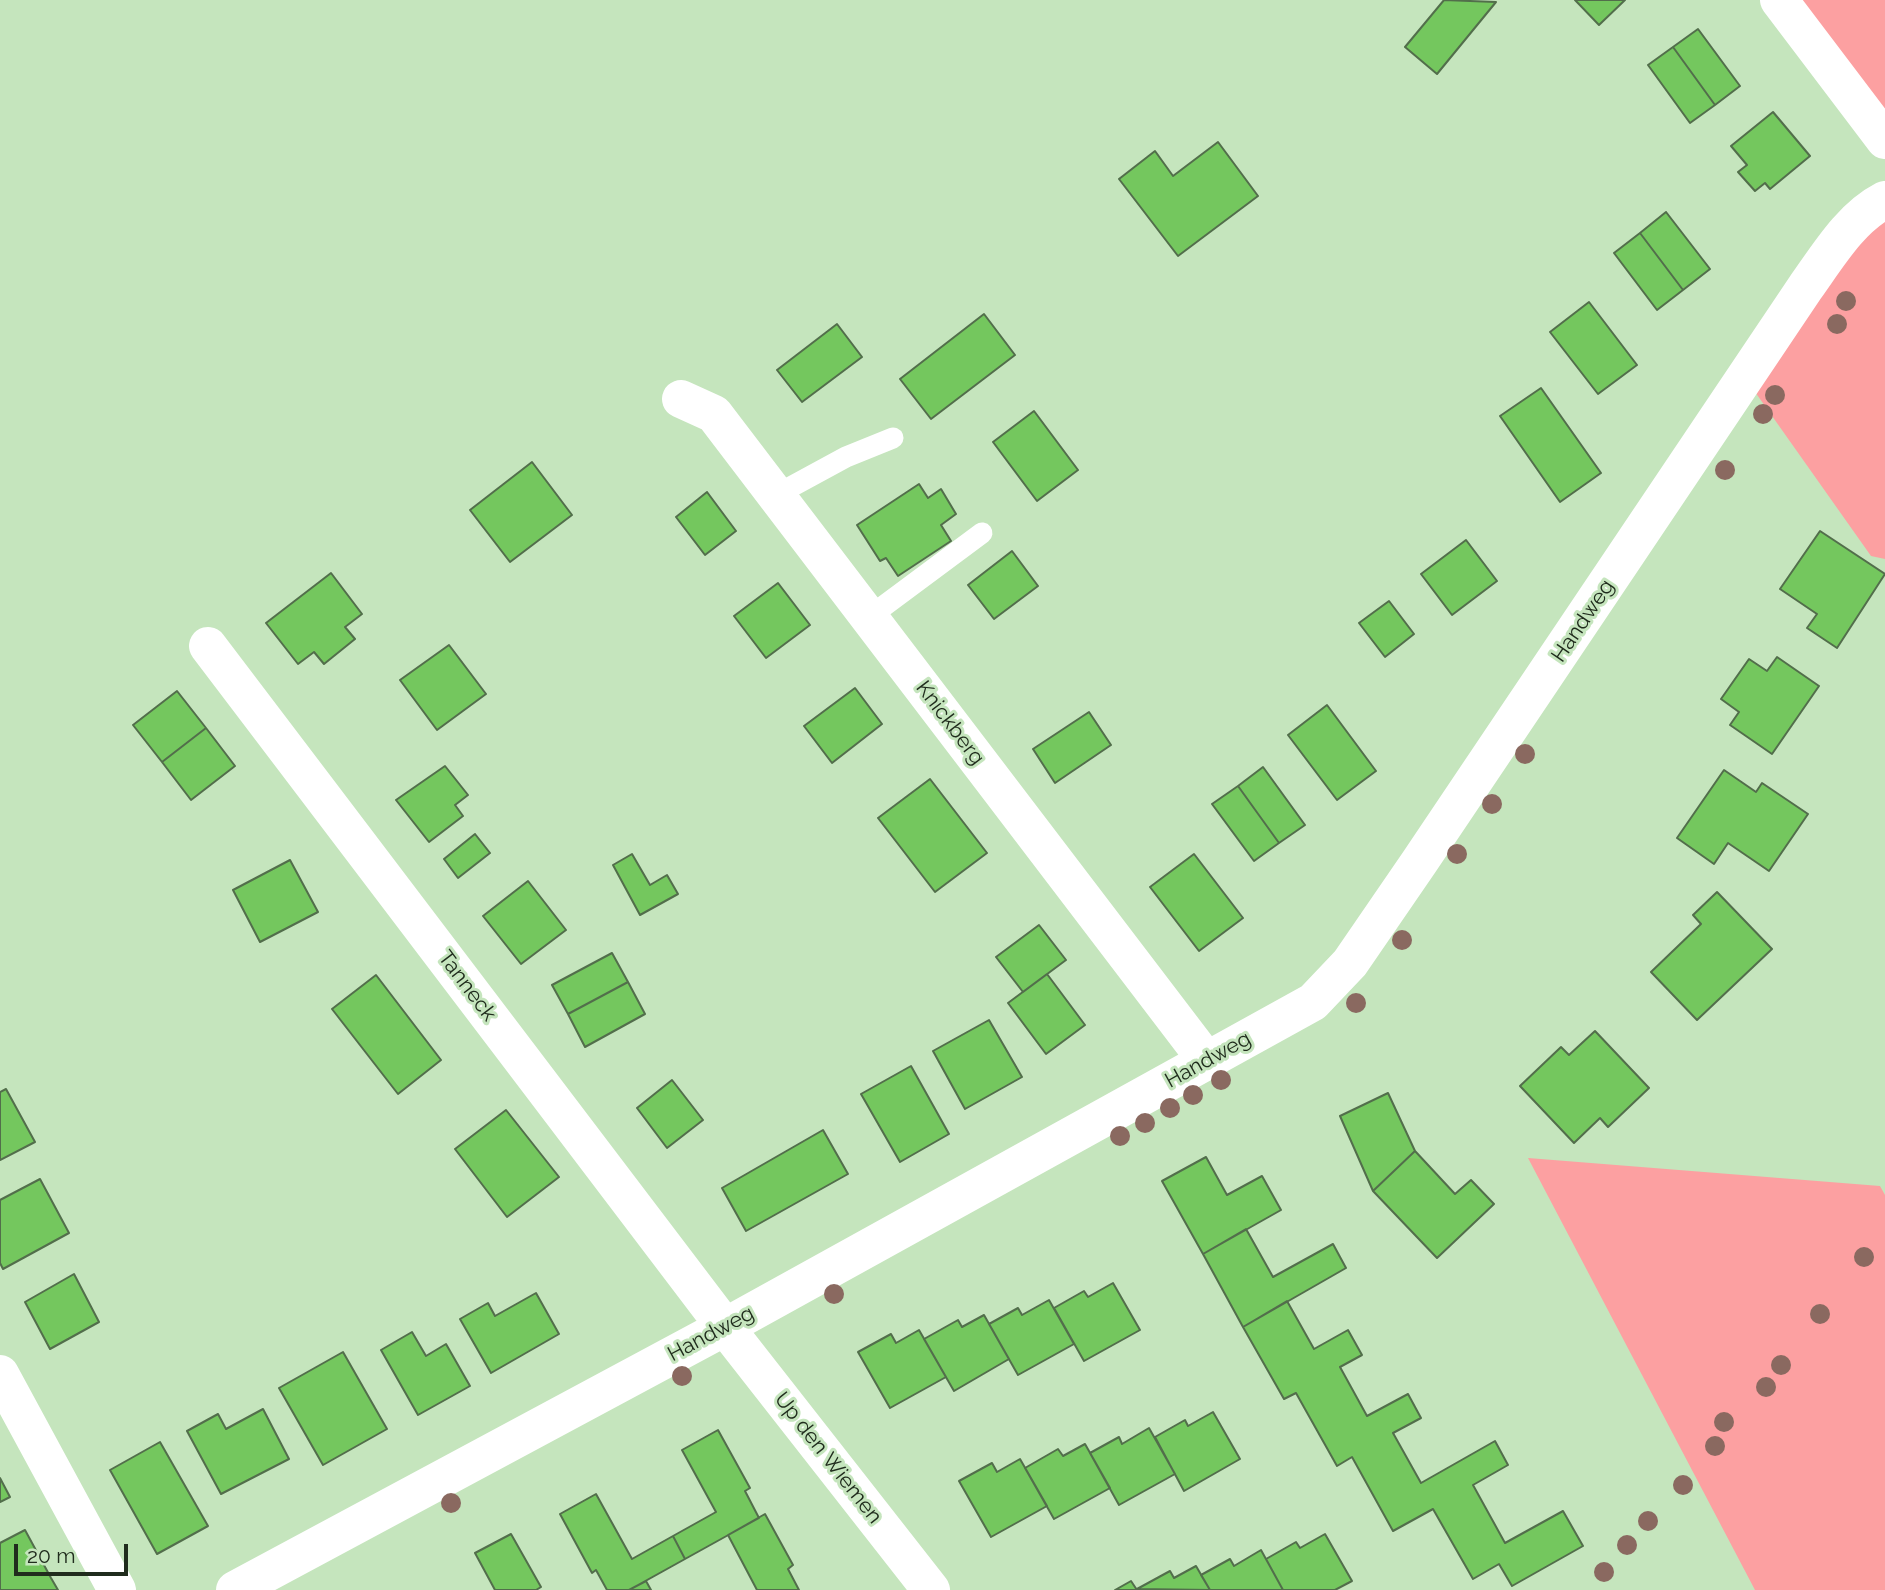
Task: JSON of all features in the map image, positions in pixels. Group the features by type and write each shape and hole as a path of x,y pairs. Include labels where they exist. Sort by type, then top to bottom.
{"street":[{"path":"1779,0 1885,140"},
{"name":"Handweg","path":"235,1590 725,1327 1313,1002 1350,963 1582,623 1805,288 1848,230 1869,209 1885,201"},
{"name":"Knickberg","path":"681,399 714,414 1207,1061"},
{"name":"Tanneck","path":"208,646 725,1327"},
{"name":"Up den Wiemen","path":"725,1327 931,1590"},
{"path":"0,1374 117,1590"}],"lane":[{"path":"776,495 846,457 893,438"},
{"path":"869,617 982,533"}],"shaded area":[{"path":"1790,0 1885,0 1885,136"},
{"path":"1885,200 1885,559 1871,556 1748,382"},
{"path":"1528,1158 1880,1186 1885,1195 1885,1590 1755,1590"}],"building":[{"path":"1444,0 1496,2 1437,74 1405,47"},
{"path":"1575,0 1625,0 1599,25"},
{"path":"1698,29 1740,86 1715,105 1673,47"},
{"path":"1673,47 1715,105 1690,123 1648,65"},
{"path":"1773,112 1810,156 1770,189 1765,183 1755,191 1738,172 1747,165 1731,146"},
{"path":"1218,142 1258,196 1178,256 1119,179 1155,151 1173,176"},
{"path":"1666,212 1710,269 1683,290 1640,233"},
{"path":"1640,233 1683,290 1657,310 1614,253"},
{"path":"1589,302 1637,365 1598,394 1550,332"},
{"path":"984,314 1015,355 931,419 900,379"},
{"path":"837,324 862,357 802,402 777,370"},
{"path":"1541,388 1601,473 1560,502 1500,416"},
{"path":"1034,411 1078,470 1037,501 993,442"},
{"path":"532,462 572,515 510,562 470,510"},
{"path":"919,484 928,498 941,489 956,514 941,525 951,541 898,576 886,558 880,561 857,525"},
{"path":"707,492 736,531 705,555 676,517"},
{"path":"1820,531 1885,574 1837,648 1807,628 1817,614 1780,589"},
{"path":"1466,540 1497,581 1452,615 1421,574"},
{"path":"1012,551 1038,586 994,619 968,585"},
{"path":"331,573 362,614 345,627 355,639 324,664 314,652 298,664 266,623"},
{"path":"778,583 810,625 766,658 734,616"},
{"path":"1389,601 1414,634 1385,657 1359,623"},
{"path":"449,645 486,694 437,730 400,680"},
{"path":"1777,657 1819,686 1772,754 1730,725 1739,712 1721,699 1749,659 1767,671"},
{"path":"855,688 882,724 832,763 804,726"},
{"path":"177,691 206,728 162,762 133,725"},
{"path":"1327,705 1376,771 1337,800 1288,735"},
{"path":"1089,712 1111,745 1055,783 1033,749"},
{"path":"206,728 235,766 191,800 162,762"},
{"path":"445,766 468,795 455,805 463,816 429,842 396,800"},
{"path":"1263,767 1305,825 1279,843 1238,786"},
{"path":"1724,770 1756,792 1762,783 1808,814 1769,871 1728,843 1714,864 1677,838"},
{"path":"930,779 987,853 935,892 878,818"},
{"path":"1238,786 1279,843 1254,861 1212,804"},
{"path":"475,834 490,853 458,878 444,859"},
{"path":"632,854 650,885 667,875 678,894 640,915 613,865"},
{"path":"1194,854 1243,918 1199,951 1150,887"},
{"path":"290,860 318,912 260,942 233,890"},
{"path":"528,881 566,930 521,964 483,916"},
{"path":"1717,892 1772,949 1697,1020 1651,972 1701,924 1693,915"},
{"path":"1039,925 1066,960 1023,992 996,957"},
{"path":"612,953 628,982 568,1014 552,985"},
{"path":"1047,974 1085,1025 1046,1054 1008,1003"},
{"path":"376,975 441,1060 398,1094 332,1009"},
{"path":"628,982 645,1014 585,1047 568,1014"},
{"path":"989,1020 1022,1077 965,1109 933,1051"},
{"path":"1595,1031 1649,1088 1608,1127 1600,1118 1574,1143 1520,1086 1561,1047 1569,1055"},
{"path":"911,1066 949,1134 900,1162 861,1094"},
{"path":"672,1080 703,1120 667,1148 637,1108"},
{"path":"6,1089 35,1142 0,1160 0,1092"},
{"path":"1388,1093 1415,1151 1373,1191 1340,1116"},
{"path":"506,1110 559,1177 507,1217 455,1149"},
{"path":"823,1130 848,1174 746,1231 722,1188"},
{"path":"1415,1151 1455,1194 1471,1180 1494,1204 1437,1258 1373,1191"},
{"path":"1206,1157 1227,1195 1262,1176 1281,1210 1203,1254 1162,1181"},
{"path":"40,1179 69,1233 3,1269 0,1263 0,1200"},
{"path":"1246,1229 1273,1277 1333,1244 1346,1268 1243,1327 1203,1254"},
{"path":"74,1274 99,1322 50,1349 25,1302"},
{"path":"1113,1283 1140,1330 1084,1361 1054,1308 1084,1291 1088,1297"},
{"path":"536,1293 559,1334 491,1373 460,1319 488,1303 495,1316"},
{"path":"1049,1300 1074,1344 1018,1375 989,1324 1018,1308 1022,1315"},
{"path":"1287,1301 1314,1349 1348,1330 1362,1355 1340,1367 1367,1416 1408,1394 1421,1418 1393,1433 1421,1483 1495,1441 1508,1465 1473,1485 1505,1543 1563,1511 1583,1546 1512,1586 1499,1564 1473,1579 1433,1509 1393,1531 1352,1457 1337,1466 1296,1393 1284,1399 1243,1327"},
{"path":"984,1315 1009,1359 954,1391 924,1339 958,1320 962,1327"},
{"path":"919,1330 946,1377 890,1408 858,1352 891,1334 896,1343"},
{"path":"412,1332 426,1356 446,1344 470,1386 418,1415 381,1350"},
{"path":"343,1352 387,1429 323,1465 279,1388"},
{"path":"263,1409 289,1459 221,1494 187,1431 218,1414 226,1429"},
{"path":"1213,1412 1240,1459 1184,1491 1155,1437 1185,1420 1188,1426"},
{"path":"1149,1428 1175,1474 1119,1505 1090,1453 1119,1437 1122,1444"},
{"path":"718,1430 750,1488 745,1491 759,1518 685,1559 673,1536 716,1512 682,1450"},
{"path":"160,1442 208,1526 157,1554 110,1470"},
{"path":"1085,1444 1110,1488 1054,1519 1025,1468 1058,1449 1063,1456"},
{"path":"1020,1459 1047,1506 991,1537 959,1481 992,1463 997,1472"},
{"path":"0,1478 10,1497 0,1502"},
{"path":"596,1494 632,1559 673,1536 685,1559 629,1590 607,1590 596,1570 592,1573 560,1514"},
{"path":"765,1514 793,1565 788,1569 799,1590 757,1590 728,1535"},
{"path":"25,1530 58,1590 0,1590 0,1543"},
{"path":"511,1534 541,1587 536,1590 495,1590 475,1553"},
{"path":"1325,1534 1352,1581 1335,1590 1283,1590 1266,1559 1296,1542 1300,1548"},
{"path":"1261,1550 1283,1590 1210,1590 1201,1575 1230,1559 1234,1566"},
{"path":"1196,1566 1210,1590 1137,1589 1170,1571 1174,1578"},
{"path":"646,1581 651,1590 629,1590"},
{"path":"1131,1581 1137,1590 1115,1590"}]}
